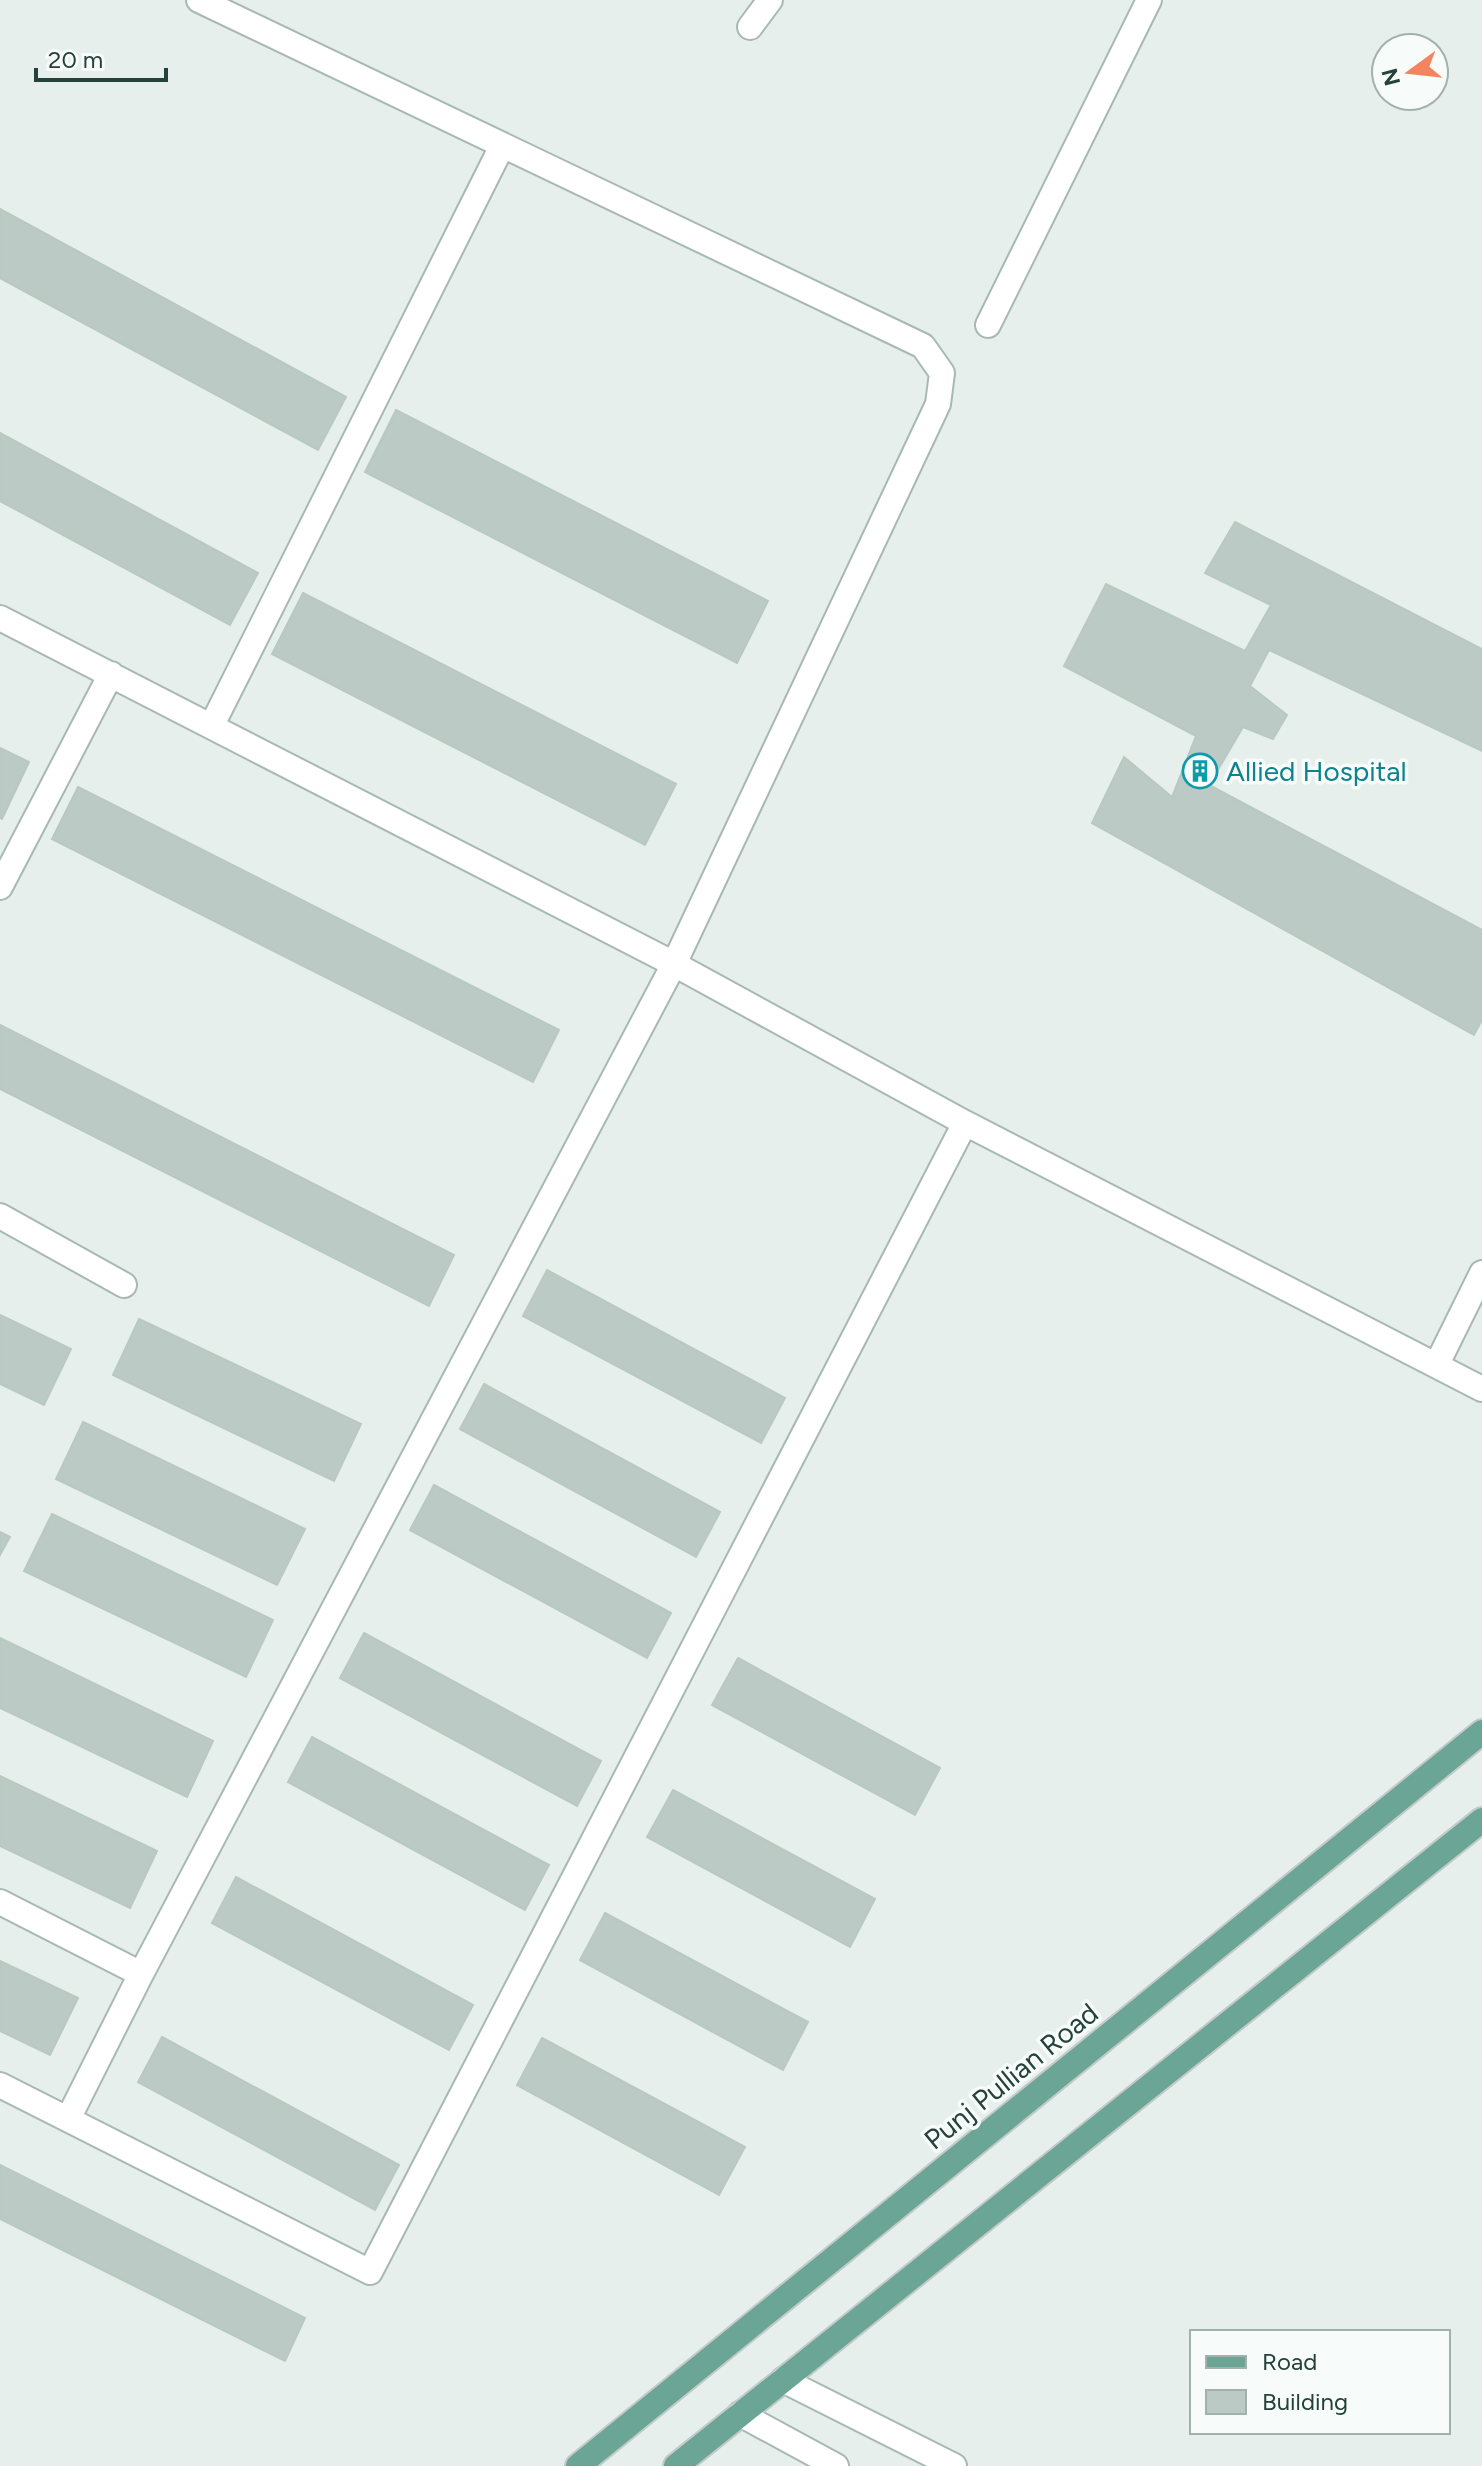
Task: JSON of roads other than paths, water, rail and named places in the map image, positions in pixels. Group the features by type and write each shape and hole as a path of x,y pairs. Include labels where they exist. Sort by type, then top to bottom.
{"main road":[{"name":"Punj Pullian Road","path":"578,2466 1482,1732"},
{"path":"676,2466 1482,1820"}],"street":[{"path":"68,2119 141,1974 674,964 938,404 942,373 923,346 199,0"},
{"path":"750,27 770,0"},
{"path":"988,325 1149,0"},
{"path":"212,725 502,146"},
{"path":"0,618 674,964 965,1123 1482,1389"},
{"path":"0,887 111,674"},
{"path":"0,2085 370,2272 965,1123"},
{"path":"0,1216 124,1285"},
{"path":"1437,1364 1482,1273"},
{"path":"0,1902 141,1974"},
{"path":"783,2380 954,2466"},
{"path":"740,2414 836,2466"}],"place":[{"name":"Allied Hospital","path":"1200,771"}]}
